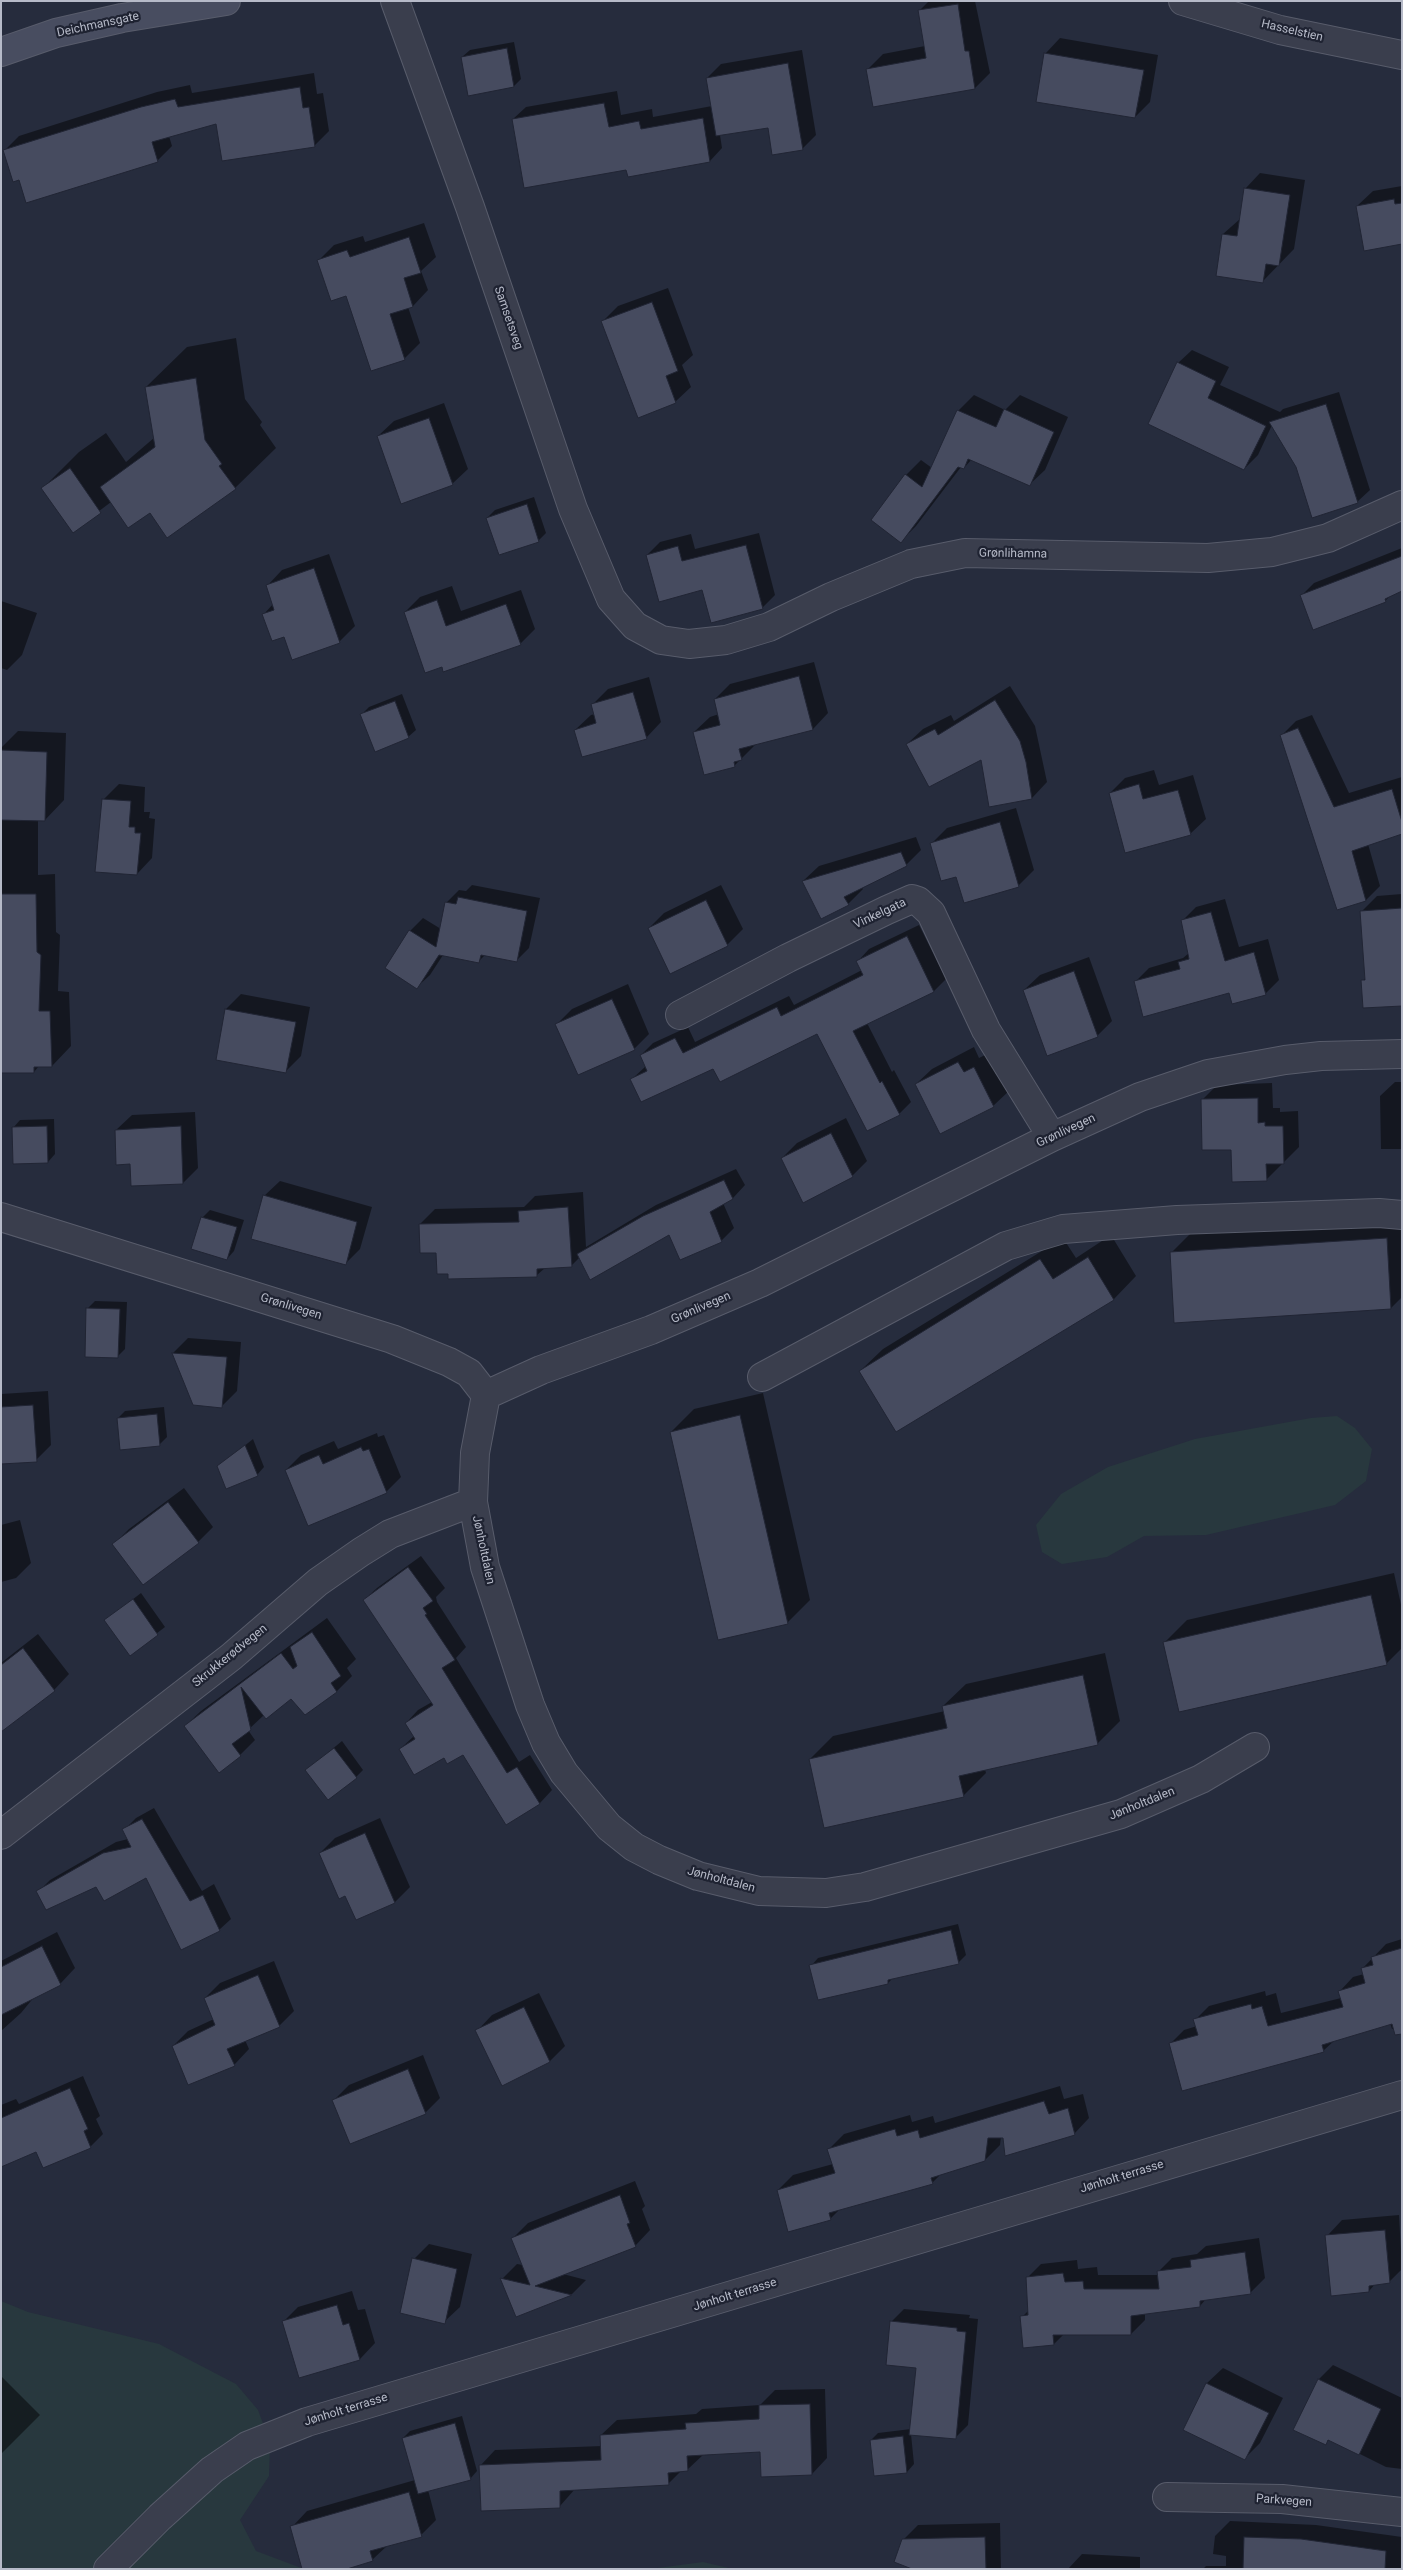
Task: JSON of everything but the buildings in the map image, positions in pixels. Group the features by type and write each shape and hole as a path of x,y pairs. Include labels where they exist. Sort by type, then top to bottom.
{"street":[{"name":"Deichmansgate","path":"1,52 56,33 122,18 226,1"},
{"name":"Samsetsveg","path":"395,1 470,208 573,509 611,599 635,626"},
{"name":"Hasselstien","path":"1183,1 1280,30 1402,55"},
{"name":"Grønlihamna","path":"635,626 661,640 689,644 726,640 769,626 831,597 911,564 965,553 1208,558 1272,552 1328,538 1402,506"},
{"name":"Vinkelgata","path":"680,1014 788,958 887,910 912,900 918,901 931,913 986,1030 1052,1137"},
{"name":"Grønlivegen","path":"1,1217 392,1339 449,1362 469,1373 486,1395 541,1370 651,1330 760,1283 1052,1137 1140,1097 1208,1074 1321,1056 1402,1054"},
{"path":"762,1377 1006,1246 1063,1229 1177,1220 1379,1213 1402,1215"},
{"name":"Jønholtdalen","path":"486,1395 475,1454 473,1502 485,1567 530,1705 546,1743 564,1773 609,1827 634,1847 698,1876 759,1891 826,1893 865,1887 1121,1814 1201,1779 1255,1747"},
{"name":"Skrukkerødvegen","path":"1,1835 231,1657 318,1582 390,1534 473,1502"},
{"name":"Jønholt terrasse","path":"108,2569 160,2517 212,2470 247,2446 307,2422 1402,2095"},
{"name":"Parkvegen","path":"1167,2496 1282,2499 1402,2512"}],"shaded area":[{"path":"1337,1416 1355,1428 1372,1449 1366,1481 1335,1505 1206,1535 1144,1536 1107,1557 1062,1564 1042,1552 1036,1525 1061,1494 1108,1467 1195,1439 1311,1418"},
{"path":"1,2301 28,2312 159,2344 236,2384 258,2410 270,2442 269,2476 240,2520 256,2551 304,2569 1,2569"},
{"path":"703,2562 733,2569 650,2569"}]}
